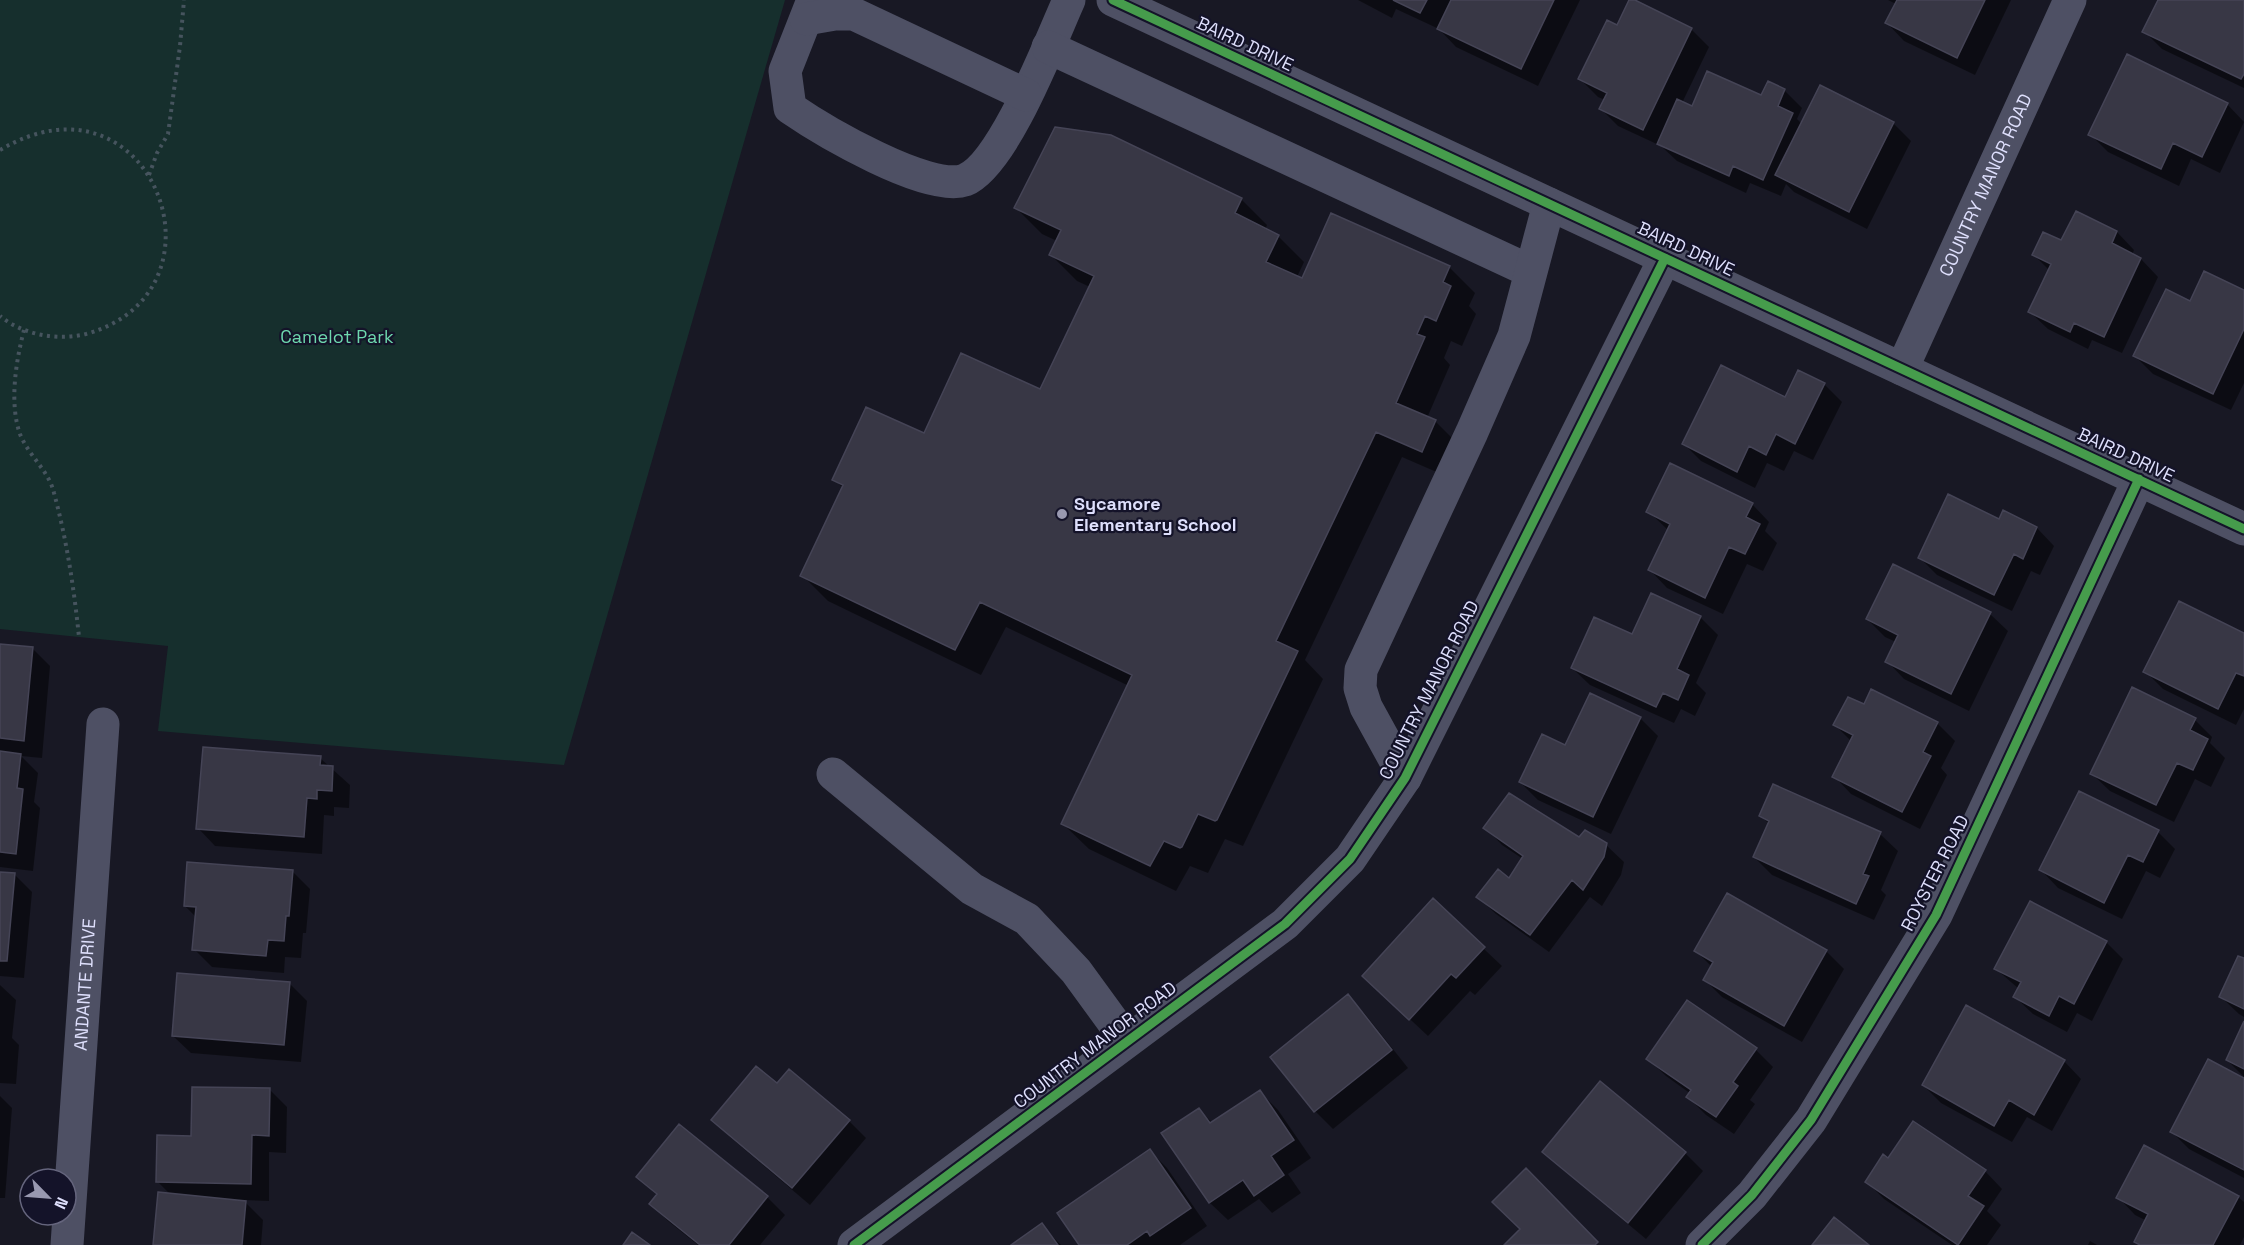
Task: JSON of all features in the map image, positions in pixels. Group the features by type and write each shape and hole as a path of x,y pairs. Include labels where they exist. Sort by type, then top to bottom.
{"street":[{"path":"1026,95 854,14 835,14 809,9 785,71 790,108 812,123 879,159 935,181 964,180 987,163 1011,128 1048,47 1069,0"},
{"name":"BAIRD DRIVE","path":"1113,0 2244,529"},
{"name":"COUNTRY MANOR ROAD","path":"1902,369 2070,0"},
{"path":"1048,47 1530,271"},
{"path":"1405,778 1366,707 1360,688 1361,670 1514,336 1549,204"},
{"name":"COUNTRY MANOR ROAD","path":"854,1245 1285,924 1350,859 1405,778 1665,258"},
{"name":"ROYSTER ROAD","path":"1702,1245 1752,1195 1811,1120 1936,915 2139,480"},
{"name":"ANDANTE DRIVE","path":"67,1245 103,724"},
{"path":"833,774 972,889 1027,919 1076,971 1127,1041"}],"path":[{"path":"149,175 157,153 168,134 184,0"},
{"path":"0,150 21,138 44,131 68,129 92,133 114,142 149,175 161,199 166,225 165,251 157,276 144,298 124,317 93,332 76,336 50,337 24,330 0,316"},
{"path":"24,330 16,361 15,398 20,434 54,490 72,577 79,637"}],"green space":[{"name":"Camelot Park","path":"0,0 785,0 564,765 158,731 168,646 0,629"}],"building":[{"path":"1393,0 1427,0 1420,13"},
{"path":"1451,0 1554,0 1521,69 1437,29"},
{"path":"1629,0 1635,0 1692,28 1643,130 1599,109 1607,93 1578,79 1607,20 1617,25"},
{"path":"1897,0 1985,0 1957,58 1885,23"},
{"path":"2158,0 2244,0 2244,74 2241,79 2142,32"},
{"path":"2127,54 2228,103 2202,157 2173,143 2161,169 2088,135"},
{"path":"1707,71 1761,95 1768,81 1785,89 1778,106 1793,113 1763,180 1733,166 1729,176 1657,144 1677,99 1692,106"},
{"path":"1820,85 1894,122 1849,212 1775,175"},
{"path":"1055,127 1111,135 1242,198 1235,213 1279,235 1266,262 1302,278 1331,213 1450,266 1443,282 1451,286 1436,321 1425,316 1417,334 1425,337 1396,403 1436,420 1422,452 1376,432 1276,641 1298,651 1217,820 1198,814 1182,847 1164,841 1150,866 1061,824 1132,675 980,602 955,650 800,576 843,485 832,480 866,407 924,433 961,353 1040,389 1094,276 1049,255 1061,230 1014,208"},
{"path":"2076,211 2117,231 2112,243 2141,258 2104,337 2074,323 2070,332 2028,312 2051,264 2032,255 2043,232 2061,240"},
{"path":"2204,271 2244,290 2244,329 2213,394 2133,356 2166,289 2190,301"},
{"path":"1721,365 1785,397 1798,370 1825,383 1795,444 1776,434 1766,455 1749,446 1737,472 1682,444"},
{"path":"1670,463 1753,503 1746,517 1760,524 1745,554 1729,547 1705,598 1648,570 1670,524 1646,512"},
{"path":"1948,494 1999,519 2003,510 2037,527 2023,559 2014,554 1994,595 1918,558"},
{"path":"1893,564 1991,612 1951,694 1885,662 1898,635 1866,619"},
{"path":"1651,593 1701,616 1677,669 1689,675 1678,700 1663,693 1656,707 1571,668 1594,617 1632,634"},
{"path":"2179,601 2244,633 2244,676 2236,673 2218,709 2143,672"},
{"path":"0,644 33,647 24,741 0,738"},
{"path":"2132,687 2196,718 2190,730 2208,739 2193,770 2177,763 2156,805 2090,774"},
{"path":"1871,689 1938,722 1923,752 1931,756 1902,812 1832,777 1853,735 1833,725 1848,697 1864,704"},
{"path":"1590,693 1641,717 1593,817 1519,782 1542,734 1565,745"},
{"path":"203,747 321,756 320,765 333,766 332,791 317,790 317,799 307,798 304,837 196,829"},
{"path":"0,751 21,754 17,788 23,789 16,854 0,852"},
{"path":"1773,784 1881,832 1863,874 1869,876 1856,904 1753,857 1769,821 1759,816"},
{"path":"2079,791 2159,830 2143,862 2128,855 2104,903 2039,870"},
{"path":"1509,793 1579,837 1585,830 1607,843 1604,857 1583,890 1572,880 1530,935 1476,897 1498,869 1509,878 1523,856 1483,828"},
{"path":"187,862 293,870 289,916 286,916 284,941 268,940 266,956 192,950 196,907 184,906"},
{"path":"0,872 15,873 7,961 0,961"},
{"path":"1727,893 1827,950 1784,1026 1703,980 1713,962 1694,951"},
{"path":"1433,898 1485,947 1456,978 1451,974 1409,1020 1362,976"},
{"path":"2030,901 2107,941 2074,1004 2059,996 2049,1016 2013,997 2021,982 1994,969"},
{"path":"2238,956 2244,958 2244,1009 2219,997"},
{"path":"177,973 290,982 284,1045 172,1036"},
{"path":"1348,994 1392,1050 1314,1112 1270,1057"},
{"path":"1687,1000 1757,1048 1733,1082 1738,1086 1716,1117 1686,1097 1691,1090 1646,1059"},
{"path":"1966,1005 2065,1060 2034,1115 2009,1100 1994,1126 1922,1085"},
{"path":"2244,1021 2244,1069 2226,1060"},
{"path":"2208,1059 2244,1078 2244,1170 2170,1132"},
{"path":"756,1066 777,1083 789,1069 850,1120 792,1188 711,1120"},
{"path":"1600,1081 1686,1152 1628,1223 1542,1152"},
{"path":"192,1087 270,1088 269,1136 252,1135 251,1184 156,1182 157,1135 191,1136"},
{"path":"1260,1090 1294,1140 1271,1156 1284,1175 1254,1196 1243,1180 1209,1203 1161,1133 1199,1108 1210,1123"},
{"path":"1913,1121 1986,1170 1968,1196 1984,1206 1958,1245 1865,1182 1883,1154 1888,1158"},
{"path":"679,1124 768,1196 729,1245 700,1245 649,1204 657,1194 636,1177"},
{"path":"2144,1145 2239,1196 2213,1245 2140,1245 2134,1242 2148,1214 2116,1198"},
{"path":"1150,1149 1191,1208 1150,1236 1147,1231 1127,1245 1079,1245 1057,1213"},
{"path":"1526,1168 1598,1242 1595,1245 1504,1245 1520,1229 1492,1202"},
{"path":"158,1192 246,1201 242,1245 153,1245"},
{"path":"1834,1217 1869,1245 1812,1245"},
{"path":"1042,1223 1058,1245 1011,1245"},
{"path":"632,1232 650,1245 623,1245"}],"cycle path":[{"path":"1113,0 2244,529"},
{"path":"854,1245 1285,924 1350,859 1405,778 1665,258"},
{"path":"1702,1245 1752,1195 1811,1120 1936,915 2139,479"}],"place":[{"name":"Sycamore Elementary School","path":"1062,514"}]}
